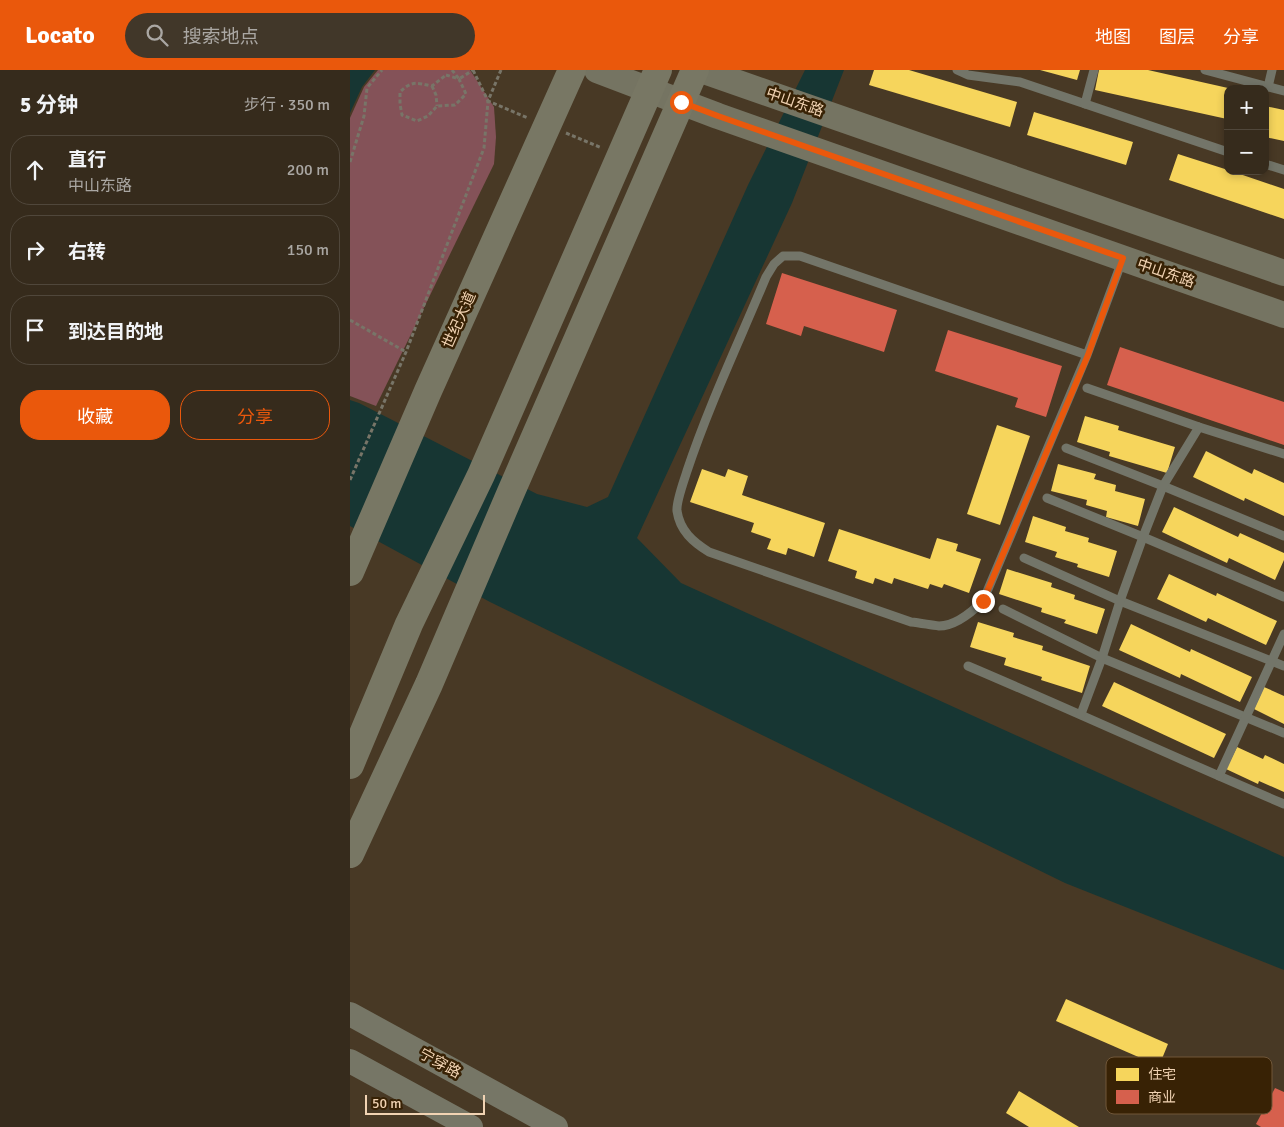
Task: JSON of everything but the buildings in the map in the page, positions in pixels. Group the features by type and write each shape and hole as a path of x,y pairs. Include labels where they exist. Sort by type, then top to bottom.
{"highway":[{"name":"世纪大道","path":"350,572 572,70"},
{"path":"350,854 429,684 695,70"},
{"path":"350,764 409,624 481,475 654,80"}],"main road":[{"name":"中山东路","path":"597,70 654,80 681,102 718,116 1284,315"},
{"name":"中山东路","path":"701,70 1284,273"},
{"name":"宁穿路","path":"350,1014 556,1127"},
{"path":"350,1061 472,1127"}],"lane":[{"path":"957,70 968,75 1020,82 1224,151"},
{"path":"1085,104 1094,70"},
{"path":"1205,70 1248,85"},
{"path":"1268,85 1272,70"},
{"path":"1269,87 1284,91"},
{"path":"1269,165 1284,170"},
{"path":"1088,355 800,256 783,256 774,264 766,278 698,437 676,510 683,529 694,542 708,552 911,622 941,626 952,624 974,610 983,601 1088,355 1123,258"},
{"path":"1087,388 1284,454"},
{"path":"1081,714 1143,537 1163,486 1199,427"},
{"path":"1066,448 1284,536"},
{"path":"1047,498 1284,597"},
{"path":"1024,558 1120,601 1284,666"},
{"path":"1003,609 1102,658 1284,733"},
{"path":"1219,776 1284,634"},
{"path":"968,666 1284,804"}],"path":[{"path":"350,162 364,116 367,88 382,70"},
{"path":"350,480 406,352 484,148 488,101 473,70 459,79 446,75 432,86 417,83 407,84 400,92 402,116 417,121 428,116 437,106 455,105 466,94 459,79 452,70"},
{"path":"432,86 436,95 437,106"},
{"path":"350,320 406,352"}],"shaded area":[{"path":"378,70 470,70 494,107 496,137 494,164 376,406 350,396 350,118 364,87"}],"water":[{"path":"350,70 375,70 362,87 350,113"},
{"path":"805,70 844,70 792,203 637,538 681,583 1284,857 1284,970 1065,883 490,602 350,526 350,400 537,494 587,507 608,497 748,185"}],"route":[{"path":"681,102 1123,258 1088,355 983,601"}]}
